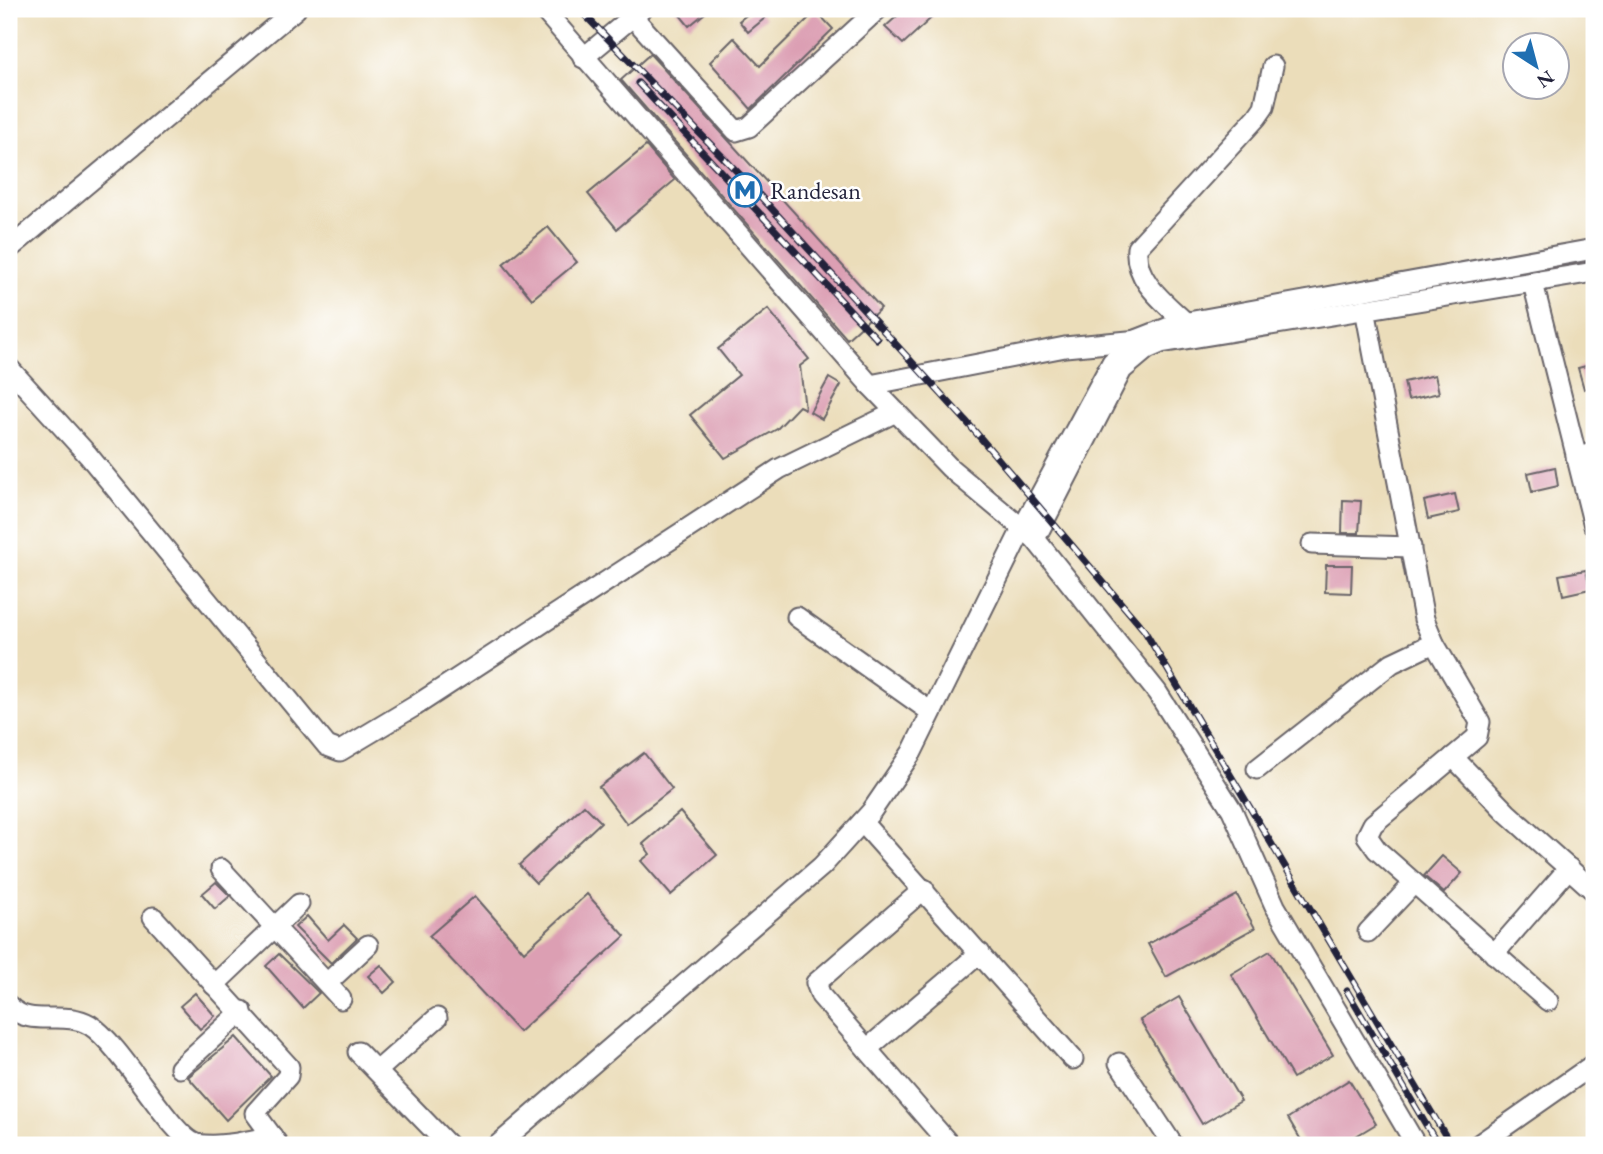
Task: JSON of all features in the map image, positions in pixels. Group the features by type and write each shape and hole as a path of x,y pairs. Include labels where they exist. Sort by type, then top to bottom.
{"street":[{"path":"9,249 296,9"},
{"path":"543,9 870,385 980,495 1029,533 1157,692 1232,810 1275,906 1416,1145"},
{"path":"583,58 638,13 730,128 742,131 878,9"},
{"path":"1185,322 1145,281 1136,259 1137,248 1257,117 1267,95 1273,66"},
{"path":"1029,533 1112,362 1136,340 1185,322 1594,249"},
{"path":"870,385 1065,347 1136,340 1161,342 1594,272"},
{"path":"1533,283 1585,455 1594,526"},
{"path":"1364,309 1422,608 1434,643 1480,722 1477,737 1368,830 1371,843 1548,1001"},
{"path":"498,1145 822,866 862,822 912,752 1029,533 1122,370 1147,349 1161,342"},
{"path":"9,368 88,456 327,746 340,751 415,706 779,469 896,412"},
{"path":"1312,544 1411,548"},
{"path":"797,617 932,712"},
{"path":"1257,769 1392,663 1434,643"},
{"path":"1453,757 1498,805 1594,891"},
{"path":"862,822 1073,1059"},
{"path":"1494,954 1569,868"},
{"path":"221,869 341,999"},
{"path":"1368,932 1414,883"},
{"path":"924,889 816,983 821,996 950,1145"},
{"path":"215,985 299,904"},
{"path":"153,917 242,1012 289,1067 288,1076 255,1114 275,1141"},
{"path":"327,983 368,946"},
{"path":"867,1049 980,953"},
{"path":"9,1006 33,1019 68,1017 89,1024 143,1083 183,1138 195,1144 275,1141"},
{"path":"180,1068 242,1012"},
{"path":"377,1071 437,1018"},
{"path":"358,1052 448,1145"},
{"path":"1119,1063 1174,1145"},
{"path":"1478,1145 1594,1064"}],"building":[{"path":"675,9 710,9 689,26"},
{"path":"754,9 758,9 765,18 748,32 739,21"},
{"path":"905,9 941,9 903,44 885,27"},
{"path":"816,11 833,29 751,109 710,62 734,38 760,66"},
{"name":"Randesan","path":"650,54 881,308 847,339 621,80"},
{"path":"646,146 675,180 617,229 588,194"},
{"path":"548,227 577,262 532,299 503,264"},
{"path":"768,309 809,359 800,366 805,409 799,406 777,429 725,458 690,415 739,375 718,349"},
{"path":"1594,364 1594,386 1584,389 1578,368"},
{"path":"1435,375 1439,393 1408,400 1404,382"},
{"path":"829,378 841,385 822,419 810,412"},
{"path":"1555,467 1558,486 1532,492 1528,473"},
{"path":"1455,494 1459,512 1428,519 1424,501"},
{"path":"1343,500 1361,501 1359,533 1342,533"},
{"path":"1326,565 1352,565 1351,593 1325,592"},
{"path":"1586,570 1590,589 1563,595 1559,575"},
{"path":"644,753 672,789 627,824 599,787"},
{"path":"584,805 601,822 536,883 519,865"},
{"path":"680,812 717,855 671,895 641,861 650,854 643,844"},
{"path":"1442,856 1462,873 1444,893 1424,876"},
{"path":"216,882 230,896 215,909 202,894"},
{"path":"587,894 625,936 519,1032 429,936 475,896 524,952"},
{"path":"1237,895 1255,928 1166,977 1148,944"},
{"path":"307,916 328,940 344,925 357,938 331,963 295,927"},
{"path":"1270,951 1333,1055 1293,1078 1231,974"},
{"path":"279,954 319,993 303,1008 266,966"},
{"path":"381,965 396,982 384,993 368,976"},
{"path":"195,993 215,1016 200,1029 180,1006"},
{"path":"1179,997 1241,1101 1202,1124 1140,1020"},
{"path":"236,1037 271,1076 226,1120 188,1077"},
{"path":"1349,1080 1376,1124 1341,1145 1304,1145 1288,1118"}],"railway":[{"path":"579,9 751,186 966,421 1144,630 1451,1145"},
{"path":"638,83 877,339"},
{"path":"1347,991 1438,1145"}],"place":[{"name":"Randesan","path":"745,190"}]}
